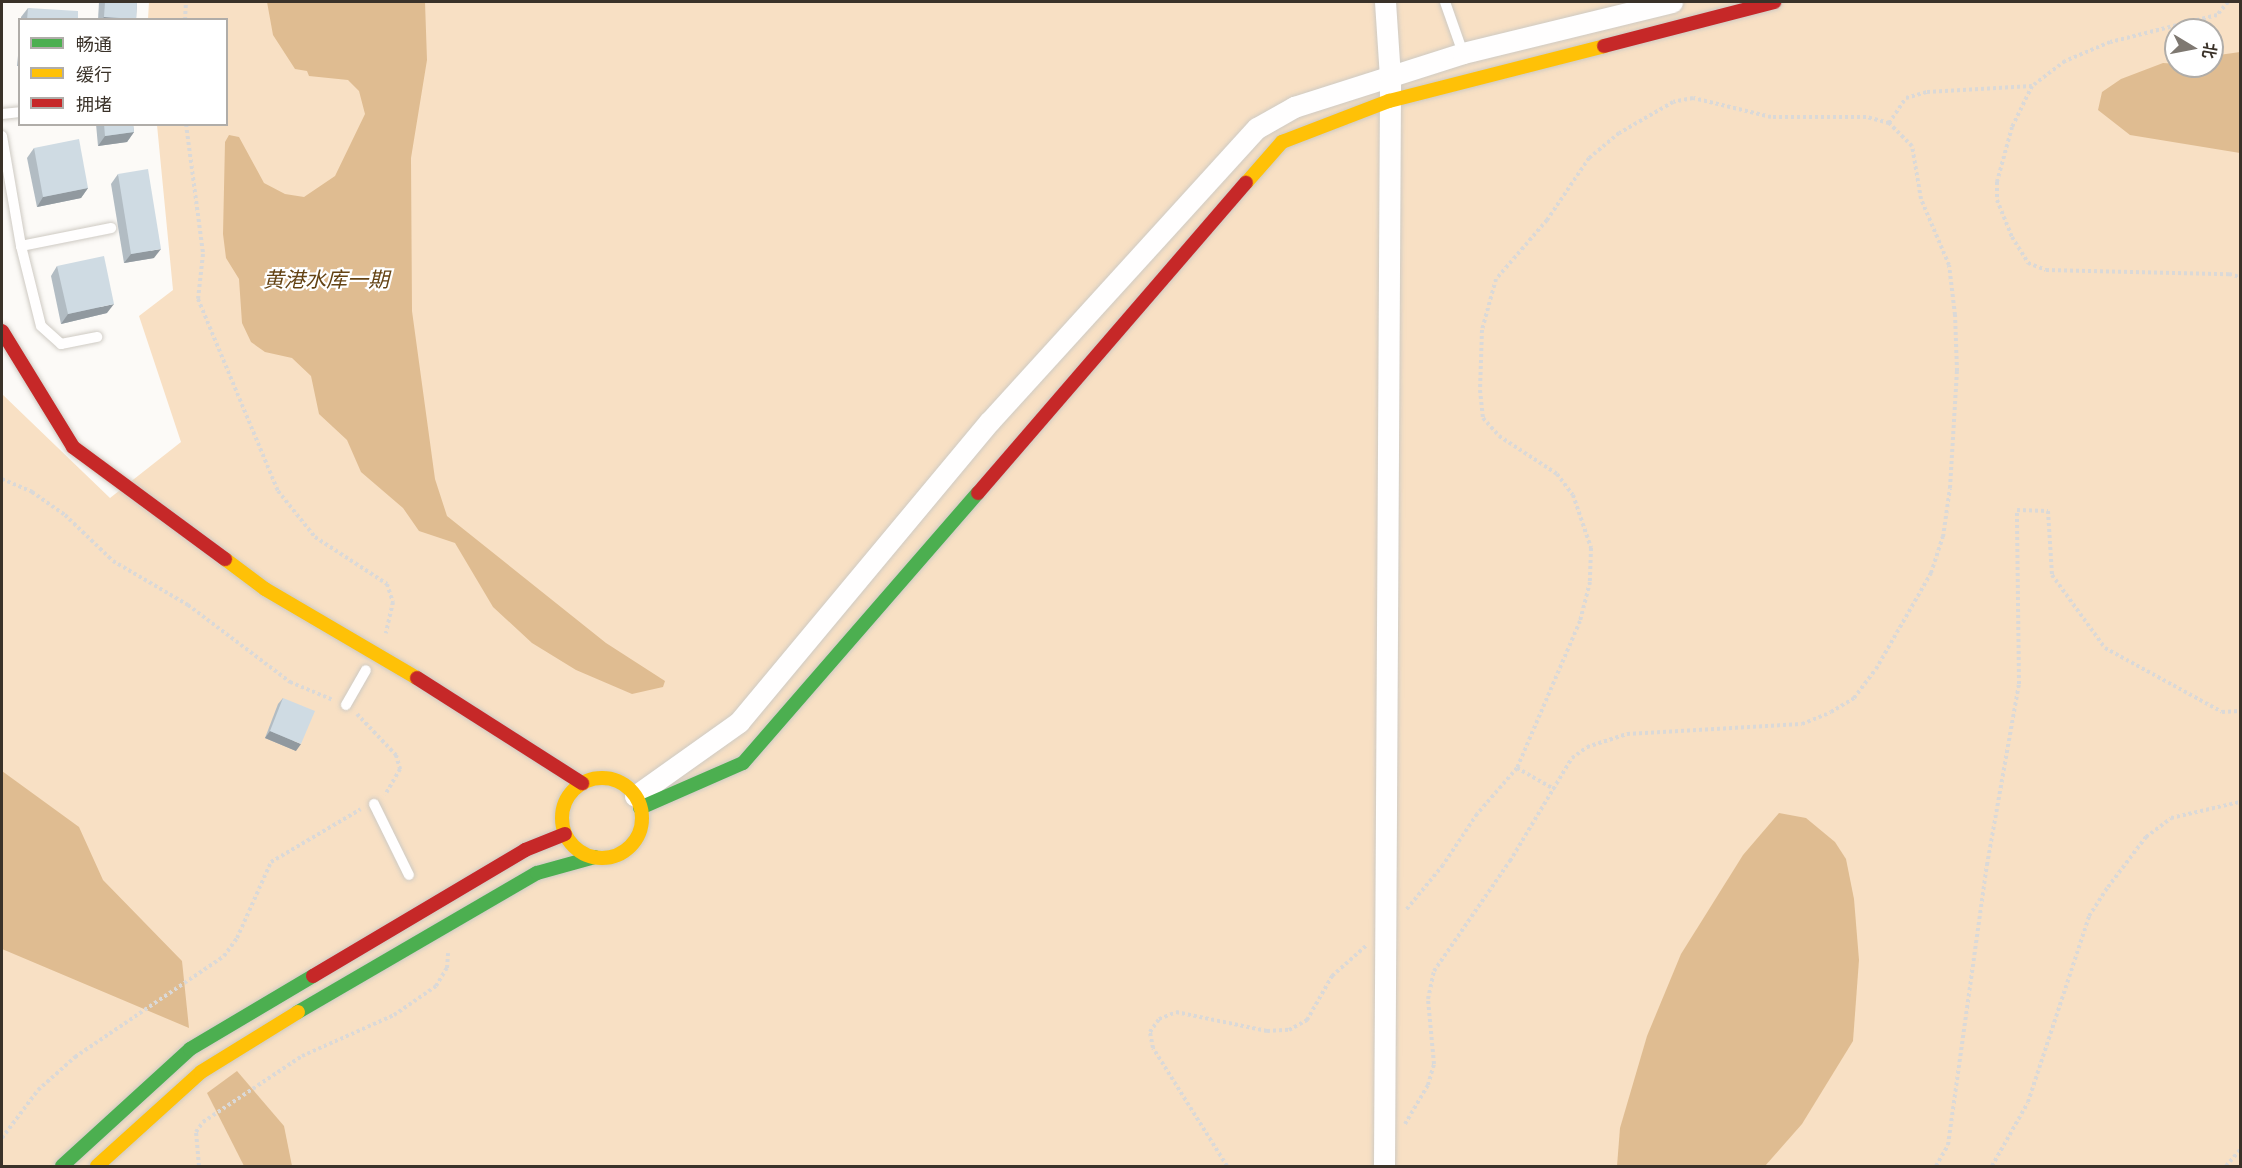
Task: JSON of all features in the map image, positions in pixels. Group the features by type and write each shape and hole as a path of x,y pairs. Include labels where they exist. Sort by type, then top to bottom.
{"street":[{"path":"1384,1167 1390,76 1385,2"},
{"path":"638,802 739,722 990,421 1257,128 1294,107 1462,53 1672,2"},
{"path":"638,802 743,763 1282,142 1389,101 1774,2"},
{"path":"2,331 73,447 265,590 426,683 582,783"},
{"path":"97,1167 201,1072 280,1022 537,873 595,857 608,857 631,845 640,828 638,802 611,779 582,783 566,800 562,811 565,834 583,853 595,857"},
{"path":"62,1167 190,1049 515,856 565,834"}],"lane":[{"path":"1445,2 1462,53"},
{"path":"2,114 18,112"},
{"path":"2,136 21,246 41,326 61,344 97,337"},
{"path":"21,246 111,228"},
{"path":"346,705 366,670"},
{"path":"374,804 409,875"}],"path":[{"path":"184,18 186,2"},
{"path":"2229,2 2217,15 2110,42 2065,61 2032,86 2012,127 1997,182 1997,200 2012,237 2028,263 2046,270 2229,274 2241,278"},
{"path":"1889,123 1906,98 1927,92 2032,86"},
{"path":"1227,1167 1153,1048 1150,1032 1159,1020 1176,1012 1267,1031 1289,1030 1306,1020 1317,1008 1332,976 1420,896 1477,814 1517,768 1580,621 1590,582 1591,548 1573,495 1557,474 1498,436 1483,418 1480,390 1482,330 1496,279 1547,220 1589,158 1619,133 1673,102 1693,98 1770,117 1866,117 1889,123 1912,146 1921,199 1949,265 1955,315 1957,371 1950,488 1943,537 1931,573 1876,669 1854,698 1831,712 1802,724 1627,734 1587,747 1572,758 1510,861 1434,970 1428,999 1434,1064 1428,1085 1398,1135"},
{"path":"186,126 203,254 198,299 278,491 315,537 387,584 393,602 391,623 386,634"},
{"path":"2,479 32,492 65,515 113,561 189,605 290,682 346,705 370,725 396,756 399,769 392,786 374,804 355,811 271,862 237,938 224,956 75,1057 38,1090 2,1138"},
{"path":"1936,1167 1948,1145 1987,865 2019,684 2017,510 2048,511 2052,575 2105,648 2222,712 2241,711"},
{"path":"1517,768 1554,789"},
{"path":"1992,1167 2028,1102 2089,916 2108,887 2146,837 2171,818 2241,801"},
{"path":"199,1167 196,1132 203,1122 302,1056 394,1015 436,986 447,968 444,944"},
{"path":"2226,1167 2241,1150"}],"shaded area":[{"path":"149,2 2240,2 2240,1166 2,1166 2,394 110,498 181,442 139,316 173,290 157,126 228,126 228,18 148,18"}],"water":[{"name":"黄港水库一期","path":"267,2 425,2 427,60 411,158 412,311 435,479 447,516 606,643 665,681 663,687 632,694 576,670 532,643 493,607 455,543 419,531 403,508 361,472 347,440 319,414 311,376 292,358 265,352 251,342 242,323 239,279 226,258 223,234 225,142 229,135 239,137 264,183 285,194 304,197 335,176 365,114 359,91 348,80 309,76 307,71 295,69 273,35"},
{"path":"2240,52 2240,153 2130,135 2098,110 2102,92 2121,79 2163,63 2164,78 2224,78 2224,54"},
{"path":"2,771 79,827 103,880 182,961 189,1028 2,949"},
{"path":"1779,813 1806,818 1835,842 1846,859 1854,899 1859,960 1853,1041 1802,1124 1765,1166 1617,1166 1620,1128 1647,1036 1681,954 1743,855"},
{"path":"237,1071 284,1126 292,1166 244,1166 207,1093"}],"building":[{"path":"105,2 137,2 136,18 104,17"},
{"path":"28,8 78,11 78,18 27,18"},
{"path":"104,126 133,126 134,132 105,136"},
{"path":"79,139 88,188 43,197 34,148"},
{"path":"148,169 161,249 131,254 118,174"},
{"path":"104,256 114,304 68,314 57,266"},
{"path":"283,698 315,711 301,744 270,731"}],"traffic: fast":[{"path":"640,808 743,763 978,493"},
{"path":"298,1012 537,873 595,857"},
{"path":"62,1166 190,1049 313,976"}],"traffic: slow":[{"path":"1246,183 1282,142 1389,101 1604,46"},
{"path":"225,559 265,589 417,678"},
{"path":"602,778 617,781 630,790 639,803 642,818 639,833 630,846 617,855 602,858 587,855 574,846 565,833 562,818 565,803 574,790 587,781 602,778"},
{"path":"97,1166 201,1072 298,1012"}],"traffic: jam":[{"path":"1604,46 1774,2"},
{"path":"978,493 1246,183"},
{"path":"2,331 73,447 225,559"},
{"path":"417,678 582,783"},
{"path":"313,976 525,850 565,834"}]}
